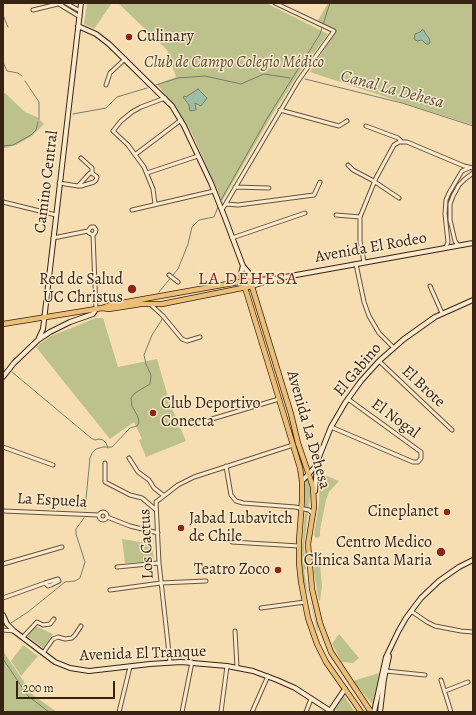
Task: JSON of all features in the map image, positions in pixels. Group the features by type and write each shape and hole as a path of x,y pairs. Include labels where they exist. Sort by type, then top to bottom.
{"main road":[{"path":"78,26 81,3"},
{"name":"Avenida La Dehesa","path":"78,26 101,37 164,98 181,120 214,191 243,266 248,272 298,442 313,486 314,503 308,544 315,605 324,636 331,652 342,670 371,712"},
{"name":"Camino Central","path":"38,340 43,329 78,26"},
{"name":"Avenida El Rodeo","path":"102,308 109,309 141,304 162,304 245,288 274,279 473,243"},
{"name":"Avenida La Dehesa","path":"243,266 241,274 293,446 302,481 302,508 299,546 300,572 312,630 326,662 361,712"},
{"name":"Avenida El Rodeo","path":"3,324 102,308 110,305 243,281 274,279"},
{"path":"210,295 214,291 211,287"},
{"name":"El Gabino","path":"302,481 317,463 331,428 348,399 378,361 414,331 442,313 473,300"},
{"name":"Avenida El Rodeo","path":"3,377 17,360 38,340 70,322 93,314 96,309"},
{"path":"43,329 45,332 50,332"},
{"name":"El Gabino","path":"314,503 317,463"},
{"path":"374,712 384,666 394,640 411,610 439,581 455,569 473,560"},
{"path":"3,615 7,624 14,631"},
{"path":"312,630 324,636"},
{"name":"Avenida El Tranque","path":"14,631 60,665 77,670 94,670 170,662 192,662 237,667 268,676 286,684 331,712"},
{"path":"380,712 386,670 394,640"},
{"path":"331,712 345,689"}],"street":[{"path":"33,10 60,3 80,17"},
{"path":"66,3 80,11"},
{"path":"222,210 280,110 334,31 275,3"},
{"path":"106,85 110,74 125,59"},
{"path":"155,204 153,189 147,173 136,154 124,140 113,131 121,121 132,112 164,98"},
{"path":"280,110 339,126 347,121"},
{"path":"136,154 181,120"},
{"path":"366,126 398,138 402,142"},
{"path":"364,262 360,241 360,218 374,182 392,147 402,142 412,144 458,164 473,168"},
{"path":"147,173 198,156"},
{"path":"60,183 78,186 89,184 96,180 97,177 92,173 92,168 81,158"},
{"path":"458,164 460,169 459,176"},
{"path":"348,165 353,170 399,198"},
{"path":"446,248 448,242 445,208 449,193 459,176 464,170 469,168"},
{"path":"78,186 88,175 92,173"},
{"path":"458,246 455,241 450,214 451,200 459,185 473,173"},
{"path":"226,204 238,205 314,195 320,182"},
{"path":"235,187 269,188"},
{"path":"132,210 214,191"},
{"path":"3,202 56,214"},
{"path":"232,238 305,213"},
{"path":"336,215 360,218"},
{"path":"53,238 88,231 91,227 94,227 96,231 93,234 96,309"},
{"path":"88,231 89,233 93,234"},
{"path":"448,242 451,239 455,241"},
{"path":"356,264 364,302 369,316 379,333 393,347"},
{"path":"171,276 178,282"},
{"path":"430,286 442,313"},
{"path":"150,304 163,316 184,340 200,337"},
{"path":"162,304 161,310 163,316"},
{"name":"El Brote","path":"378,361 452,430"},
{"path":"195,424 279,399"},
{"name":"El Nogal","path":"331,428 413,462 418,462 422,458 421,452 348,399"},
{"name":"Los Cactus","path":"170,662 159,563 155,509 156,502 163,495 186,481 226,466 293,446"},
{"path":"3,447 53,465"},
{"path":"129,458 138,472 149,480 154,488 163,495"},
{"path":"105,463 105,482 130,495 142,498 155,509"},
{"path":"226,466 231,495 236,501 243,503 302,508 309,510 313,514"},
{"name":"La Espuela","path":"3,511 99,515"},
{"path":"107,517 105,520 102,520 99,515 104,512 107,514 107,517 130,526 158,534"},
{"path":"232,542 299,546"},
{"path":"3,564 62,546"},
{"path":"117,567 159,563"},
{"path":"110,590 206,580"},
{"path":"3,598 45,583"},
{"path":"261,608 305,602"},
{"path":"411,610 435,626 473,632"},
{"path":"23,638 37,622 43,625 50,624 53,623 54,619"},
{"path":"43,652 53,639 58,637 65,639 72,638 81,626"},
{"path":"3,630 14,631"},
{"path":"235,631 237,667"},
{"path":"182,712 192,662"},
{"path":"119,712 130,666"},
{"path":"221,712 227,666"},
{"path":"386,670 426,675"},
{"path":"252,712 268,676"},
{"path":"441,680 451,712"},
{"path":"444,691 468,682"},
{"path":"306,712 311,699"}],"green space":[{"path":"87,3 112,3 94,29 84,24"},
{"name":"Club de Campo Colegio Médico","path":"118,3 266,3 328,34 301,70 275,110 222,201 192,133 178,111 157,84 176,77 167,50"},
{"path":"328,3 473,3 473,125 310,72 335,32 317,22"},
{"path":"5,93 25,112 37,117 44,124 32,136 16,145 3,148 3,95"},
{"path":"96,318 103,318 118,367 157,359 170,404 186,441 146,457 139,440 142,439 134,422 110,439 36,347 49,337"},
{"path":"320,473 339,481 329,492 326,500 320,536 317,538 314,535 319,503"},
{"path":"307,477 311,488 304,545 306,569 304,570 307,588 319,632 317,630 309,596 303,581 301,561 305,510 304,482"},
{"path":"122,539 152,544 154,561 125,563"},
{"path":"314,551 319,552 322,587 319,601 314,573"},
{"path":"35,626 53,634 43,648 27,636"},
{"path":"339,634 359,658 353,663 342,662 332,644"},
{"path":"23,645 38,656 21,676 11,661"},
{"path":"3,651 33,695 57,712 3,712"},
{"path":"379,673 373,705 353,681"},
{"path":"343,694 355,712 339,712 334,709"}],"shaded area":[{"path":"424,30 429,38 429,44 426,44 422,40 417,41 414,39 415,34"},
{"name":"Club de Campo Colegio Médico","path":"198,89 207,98 201,106 195,103 196,110 190,111 189,105 183,97 186,97"}],"waterway":[{"path":"221,200 268,117 320,34 330,3"},
{"path":"3,15 8,27"},
{"path":"3,62 7,71 18,73 22,76"},
{"name":"Canal La Dehesa","path":"156,85 178,78 205,76 241,84 264,74 290,78"},
{"name":"Canal La Dehesa","path":"305,79 402,103 473,126"},
{"path":"25,81 39,102 39,119"},
{"name":"Canal La Dehesa","path":"73,114 106,108 117,97 147,88"},
{"name":"Canal La Dehesa","path":"3,146 13,145 31,135 36,130 38,122"},
{"path":"159,292 178,269 188,244 192,227 199,220 214,217 218,207"},
{"path":"85,509 90,458 92,453 96,449 112,447 130,428 137,426 139,423 138,417 132,406 131,398 135,393 150,384 151,375 144,355 152,335 162,319"},
{"path":"12,372 91,438 95,440 103,440 108,448"},
{"path":"11,623 28,612 65,582 75,581 80,578 85,562 76,534 76,529 84,518"},
{"path":"3,659 28,696 49,712"}],"place":[{"name":"Culinary","path":"129,37"},
{"name":"Red de Salud UC Christus","path":"132,289"},
{"name":"Club Deportivo Conecta","path":"153,413"},
{"name":"Cineplanet","path":"447,512"},
{"name":"Jabad Lubavitch de Chile","path":"181,528"},
{"name":"Centro Medico Clínica Santa Maria","path":"441,552"},
{"name":"Teatro Zoco","path":"278,570"}],"district":[{"name":"LA DEHESA","path":"248,280"}]}
